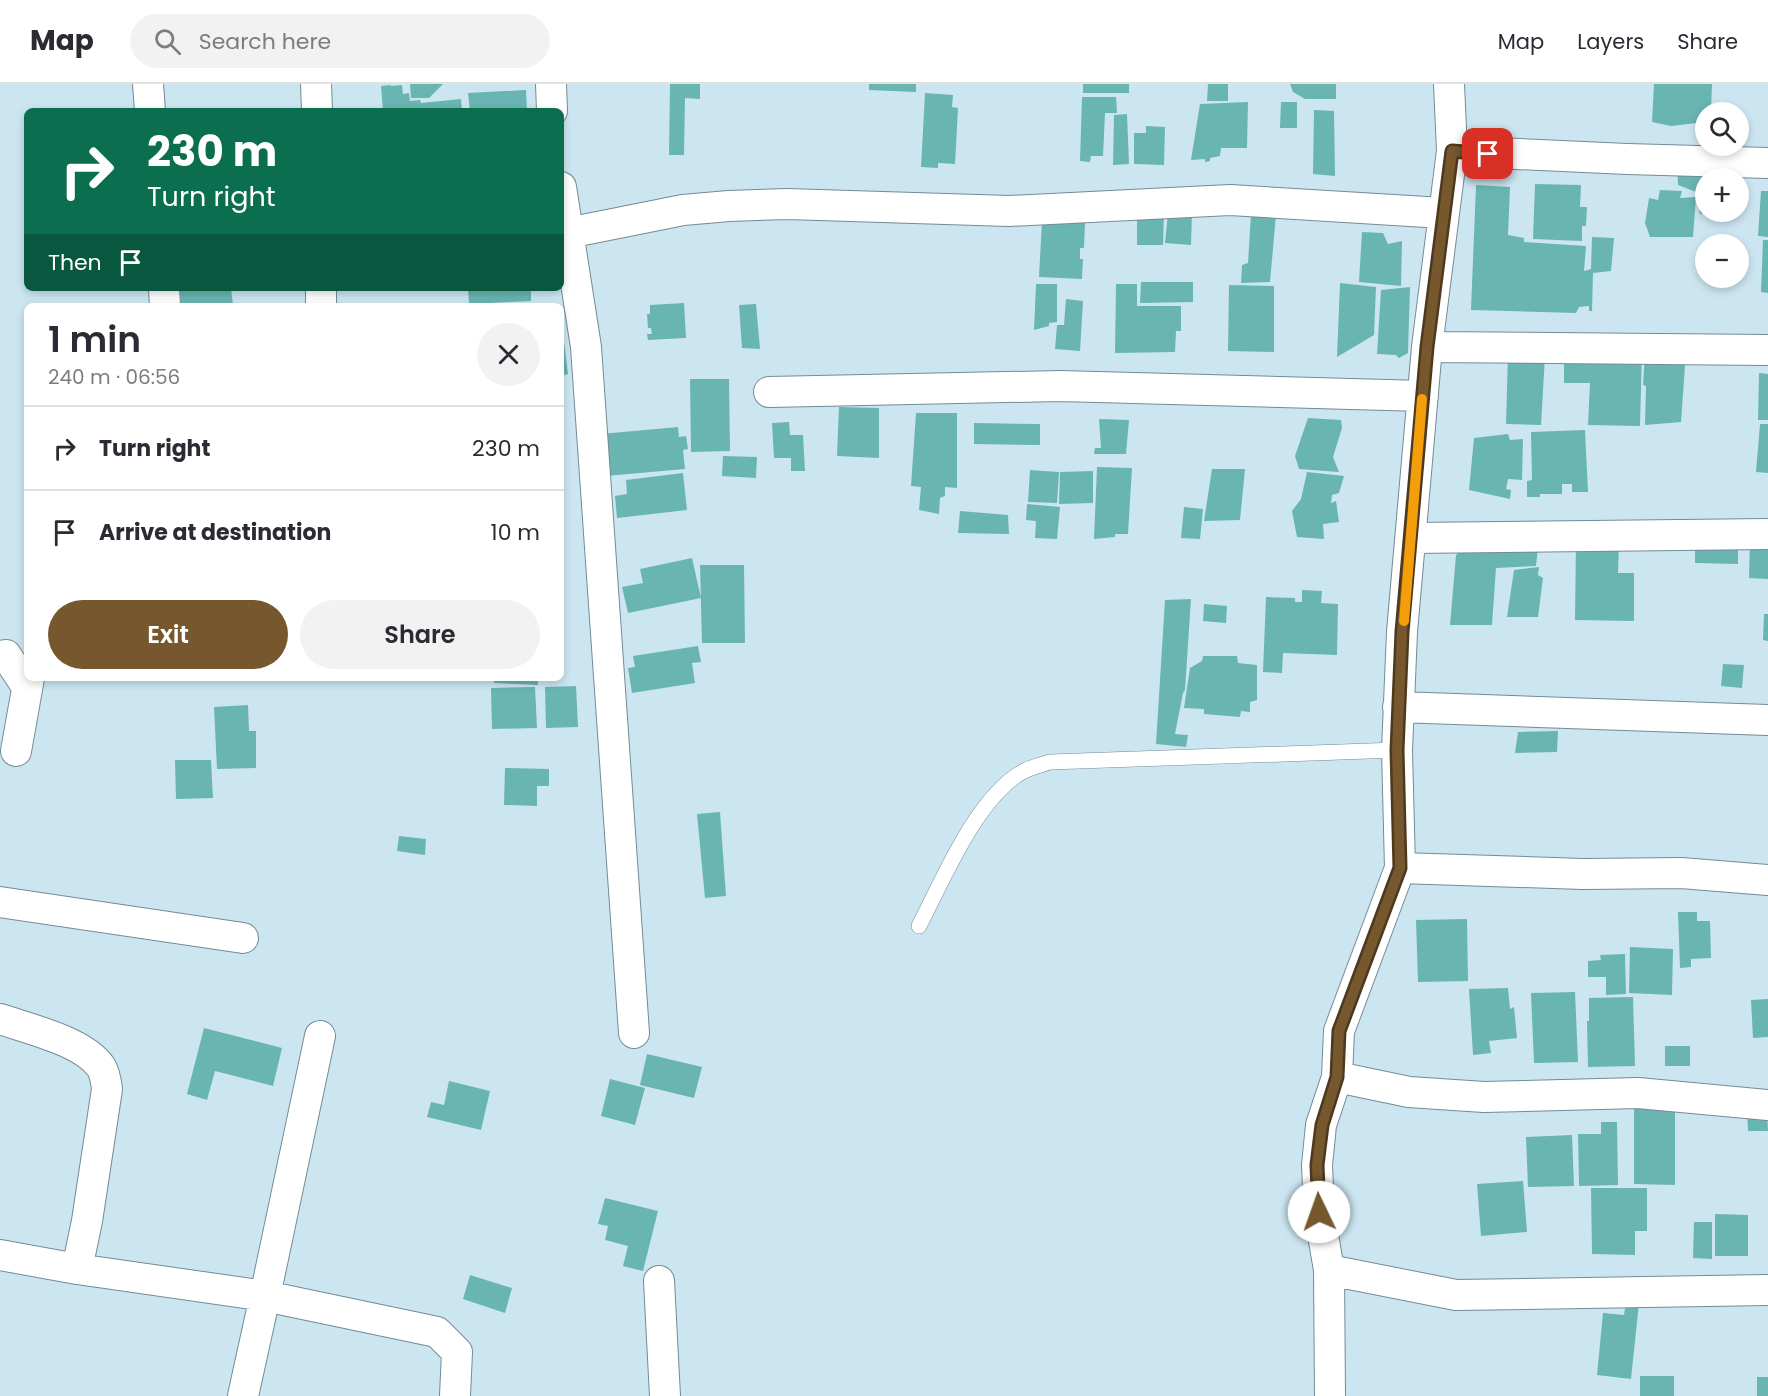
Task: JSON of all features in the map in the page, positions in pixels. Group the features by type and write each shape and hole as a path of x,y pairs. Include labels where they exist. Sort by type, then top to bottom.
{"street":[{"path":"148,84 150,108"},
{"path":"316,84 317,108"},
{"path":"551,84 552,108"},
{"path":"1330,1396 1329,1270 1319,1212 1317,1165 1322,1125 1337,1077 1339,1031 1400,868 1398,707 1427,347 1452,151 1449,84"},
{"path":"1452,151 1605,159 1768,163"},
{"path":"568,233 683,210 787,204 1009,211 1230,200 1443,213"},
{"path":"564,207 586,347 634,1033"},
{"path":"1427,347 1768,350"},
{"path":"769,392 1060,386 1423,396"},
{"path":"1411,538 1768,534"},
{"path":"0,656 6,655 24,678"},
{"path":"16,751 28,683"},
{"path":"1398,707 1768,720"},
{"path":"1400,868 1583,874 1681,873 1768,879"},
{"path":"0,902 243,938"},
{"path":"0,1019 72,1045 93,1056 103,1069 107,1089 87,1221 77,1269"},
{"path":"243,1396 320,1036"},
{"path":"1337,1077 1420,1093 1484,1097 1638,1094 1768,1106"},
{"path":"0,1255 77,1269 265,1296 437,1332 457,1352 455,1396"},
{"path":"1329,1270 1456,1295 1768,1290"},
{"path":"659,1281 665,1396"}],"lane":[{"path":"919,926 969,830 993,796 1023,772 1050,762 1397,750"}],"building":[{"path":"410,84 443,84 429,98 411,98"},
{"path":"670,84 700,84 700,99 685,98 684,155 669,155"},
{"path":"869,84 916,84 916,92 869,90"},
{"path":"1083,84 1129,84 1129,93 1083,93"},
{"path":"1208,84 1228,84 1228,101 1207,101"},
{"path":"1290,84 1336,84 1336,99 1305,99 1293,92"},
{"path":"1654,84 1712,84 1711,102 1695,102 1695,123 1671,126 1652,122"},
{"path":"402,85 403,94 409,93 410,101 420,100 421,103 461,99 462,108 383,108 381,86"},
{"path":"526,90 527,108 470,108 468,93"},
{"path":"925,93 953,95 952,107 958,108 955,164 938,163 938,168 921,167"},
{"path":"1082,97 1116,97 1117,113 1105,113 1103,156 1091,156 1090,162 1080,161"},
{"path":"1248,102 1247,148 1221,148 1220,156 1210,158 1210,161 1191,160 1200,104"},
{"path":"1281,102 1297,102 1297,128 1280,128"},
{"path":"1314,110 1334,111 1335,176 1313,174"},
{"path":"1127,114 1129,164 1113,165 1114,115"},
{"path":"1146,126 1165,127 1164,165 1134,164 1134,133 1146,133"},
{"path":"1677,164 1706,167 1695,168 1695,192 1678,185"},
{"path":"1535,184 1581,185 1580,207 1587,207 1586,226 1582,226 1582,241 1533,239"},
{"path":"1476,185 1510,187 1508,235 1524,238 1524,242 1586,246 1584,271 1591,269 1592,237 1614,238 1611,271 1593,273 1592,311 1589,311 1589,306 1579,307 1576,313 1471,310"},
{"path":"1660,190 1682,191 1680,198 1695,197 1693,237 1650,237 1645,223 1649,198 1658,200"},
{"path":"1761,191 1768,191 1768,237 1758,236"},
{"path":"1137,213 1164,213 1163,245 1137,245"},
{"path":"1168,213 1192,213 1191,245 1165,243"},
{"path":"1251,214 1276,215 1270,282 1241,283 1242,265 1248,263"},
{"path":"1042,221 1085,223 1084,248 1080,248 1080,259 1083,259 1082,279 1039,277"},
{"path":"1362,232 1383,233 1388,244 1402,241 1401,286 1359,282"},
{"path":"1763,240 1768,240 1768,293 1761,292"},
{"path":"1141,282 1193,282 1193,302 1140,303"},
{"path":"1340,283 1376,287 1374,335 1337,357"},
{"path":"1036,284 1057,284 1057,322 1034,330"},
{"path":"1116,284 1137,284 1137,306 1181,306 1181,331 1176,331 1175,352 1115,353"},
{"path":"1229,285 1274,286 1274,352 1228,351"},
{"path":"1410,287 1408,353 1399,358 1396,355 1377,354 1381,290"},
{"path":"180,291 231,291 233,303 181,303"},
{"path":"468,291 531,291 531,301 469,303"},
{"path":"1066,299 1083,301 1080,351 1055,349 1057,325 1064,325"},
{"path":"684,303 686,338 648,340 647,334 652,334 651,328 648,328 647,314 650,314 650,305"},
{"path":"756,304 760,349 742,348 739,305"},
{"path":"564,342 568,374 564,375"},
{"path":"1642,351 1640,426 1588,425 1590,383 1564,383 1564,354"},
{"path":"1645,352 1686,352 1681,422 1645,425 1646,386 1643,385"},
{"path":"1508,355 1545,356 1541,425 1506,424"},
{"path":"1759,373 1768,374 1768,420 1758,420"},
{"path":"690,379 729,379 730,451 691,452"},
{"path":"839,407 879,408 879,458 837,456"},
{"path":"916,413 957,413 957,488 945,487 945,496 940,498 939,514 919,510 921,487 911,486"},
{"path":"1308,418 1341,420 1342,428 1333,457 1339,472 1299,469 1295,456"},
{"path":"1099,419 1129,420 1126,454 1094,454 1095,448 1101,448"},
{"path":"789,422 790,435 803,435 805,471 791,471 791,458 774,458 772,423"},
{"path":"974,423 1040,424 1040,445 974,444"},
{"path":"1760,424 1768,424 1768,473 1756,472"},
{"path":"678,427 679,437 686,436 688,449 683,450 685,469 606,476 601,434"},
{"path":"1585,430 1588,492 1572,492 1572,484 1562,484 1562,494 1540,494 1540,497 1527,497 1527,481 1532,480 1531,432"},
{"path":"1508,434 1510,440 1523,439 1522,480 1508,479 1506,489 1511,490 1510,499 1469,490 1474,438"},
{"path":"723,456 757,457 756,478 722,476"},
{"path":"1097,467 1132,468 1128,534 1115,534 1115,537 1094,539"},
{"path":"1212,469 1245,469 1240,520 1204,521"},
{"path":"1030,470 1059,472 1057,503 1028,502"},
{"path":"1093,471 1093,503 1059,504 1060,472"},
{"path":"1307,472 1344,476 1339,493 1332,495 1331,503 1336,501 1339,522 1323,524 1324,539 1297,537 1292,511 1301,499"},
{"path":"683,473 687,510 617,518 615,496 627,494 626,480"},
{"path":"1027,504 1060,507 1057,539 1035,538 1036,521 1026,520"},
{"path":"1184,507 1203,509 1200,539 1181,538"},
{"path":"960,511 1008,515 1009,534 958,533"},
{"path":"1750,539 1768,540 1768,579 1749,578"},
{"path":"1576,542 1619,543 1618,573 1634,573 1634,621 1575,620"},
{"path":"1695,542 1738,542 1738,564 1695,563"},
{"path":"1468,545 1538,547 1536,566 1496,568 1492,625 1450,625 1456,555"},
{"path":"692,558 701,598 628,613 622,587 643,583 640,569"},
{"path":"700,565 744,565 745,643 702,643"},
{"path":"1539,567 1538,575 1543,578 1538,617 1507,617 1514,570"},
{"path":"1302,590 1322,591 1321,603 1338,604 1337,655 1283,653 1282,673 1263,672 1266,597 1295,598 1295,602 1302,602"},
{"path":"1191,599 1185,690 1175,734 1188,735 1186,747 1156,744 1165,600"},
{"path":"1204,604 1227,606 1226,623 1203,621"},
{"path":"1764,614 1768,614 1768,641 1763,640"},
{"path":"698,646 701,662 692,663 695,683 632,693 628,668 635,667 633,656"},
{"path":"1203,656 1237,656 1238,663 1257,665 1257,700 1250,702 1250,712 1241,711 1240,717 1204,714 1204,709 1184,708 1190,668 1202,661"},
{"path":"1723,664 1744,665 1742,688 1721,686"},
{"path":"494,681 538,681 538,685 494,683"},
{"path":"576,686 578,727 546,728 545,687"},
{"path":"535,687 537,728 492,729 491,688"},
{"path":"248,705 249,731 256,731 256,768 217,769 214,707"},
{"path":"1558,731 1557,752 1515,753 1518,732"},
{"path":"175,760 211,760 213,798 176,799"},
{"path":"505,768 549,769 549,786 537,786 537,806 504,805"},
{"path":"720,812 726,896 705,898 697,814"},
{"path":"399,836 426,839 425,855 397,851"},
{"path":"1678,912 1697,912 1697,921 1710,921 1711,958 1691,959 1691,967 1680,968"},
{"path":"1467,919 1468,981 1418,982 1416,920"},
{"path":"1630,947 1673,949 1672,995 1629,993"},
{"path":"1625,954 1626,994 1606,995 1606,977 1588,977 1588,961 1601,960 1600,955"},
{"path":"1508,988 1510,1009 1514,1007 1517,1038 1489,1041 1491,1053 1473,1055 1469,989"},
{"path":"1575,992 1578,1062 1534,1063 1531,993"},
{"path":"1633,997 1635,1066 1588,1067 1589,998"},
{"path":"1768,999 1768,1037 1753,1038 1751,1000"},
{"path":"204,1028 282,1048 273,1086 215,1071 207,1100 187,1094"},
{"path":"1665,1046 1690,1046 1690,1066 1665,1066"},
{"path":"647,1054 702,1067 694,1098 640,1085"},
{"path":"610,1079 645,1088 635,1125 601,1116"},
{"path":"449,1081 490,1091 481,1130 427,1117 431,1102 444,1105"},
{"path":"1634,1108 1675,1109 1675,1185 1634,1184"},
{"path":"1747,1111 1767,1111 1768,1131 1748,1131"},
{"path":"1601,1122 1617,1122 1618,1185 1579,1186 1578,1134 1601,1134"},
{"path":"1572,1135 1574,1186 1528,1187 1526,1137"},
{"path":"1523,1181 1527,1232 1481,1236 1477,1184"},
{"path":"1591,1188 1647,1188 1647,1231 1635,1231 1635,1255 1592,1254"},
{"path":"605,1198 658,1211 643,1271 623,1266 628,1246 605,1240 608,1226 598,1224"},
{"path":"1715,1214 1748,1215 1748,1256 1715,1256"},
{"path":"1694,1222 1712,1222 1712,1259 1693,1258"},
{"path":"470,1275 512,1288 505,1313 463,1299"},
{"path":"1626,1301 1639,1303 1631,1379 1597,1375 1603,1313 1624,1315"},
{"path":"1640,1376 1674,1376 1674,1396 1640,1396"},
{"path":"1757,1377 1768,1377 1768,1396 1757,1396"}],"slow traffic":[{"path":"1404,621 1422,399"}],"route":[{"path":"1319,1212 1317,1165 1322,1125 1337,1077 1339,1031 1400,868 1397,750 1402,632 1427,347 1452,151 1488,154"}]}
